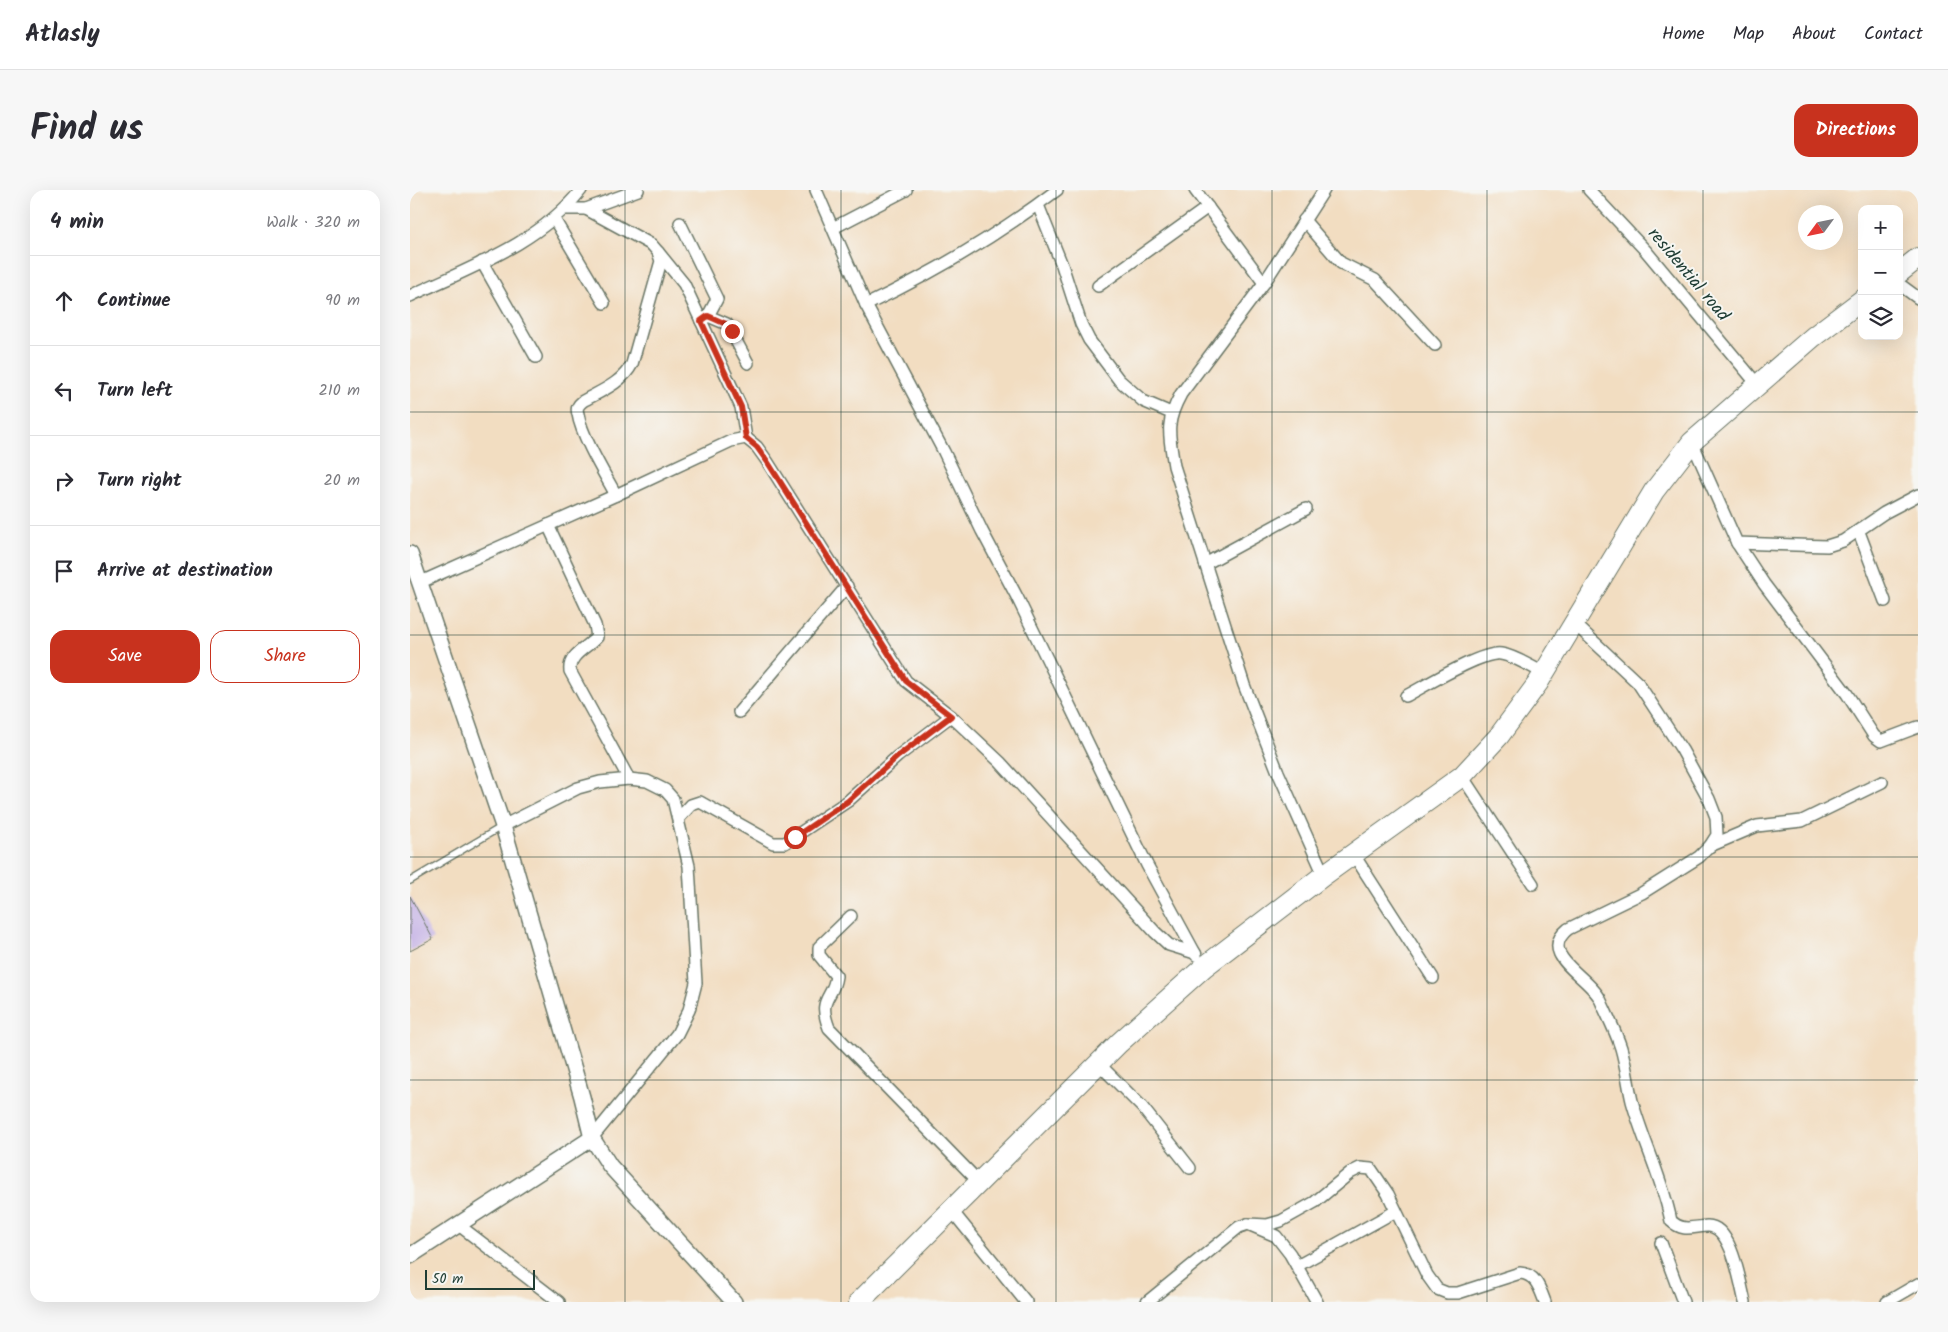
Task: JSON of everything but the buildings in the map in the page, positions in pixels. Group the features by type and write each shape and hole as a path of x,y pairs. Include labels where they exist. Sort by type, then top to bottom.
{"highway":[{"path":"1903,270 1918,258"},
{"path":"859,1302 980,1183 1199,960 1354,855 1462,776 1499,736 1544,673 1654,491 1692,442 1813,337 1858,303"}],"street":[{"path":"410,296 514,247 566,209 581,190"},
{"path":"566,209 586,209 638,190"},
{"path":"816,190 866,305 944,452 982,532 1017,597 1146,865 1199,960"},
{"path":"832,228 906,190"},
{"path":"866,305 919,279 1038,205 1057,190"},
{"path":"1195,190 1264,283"},
{"path":"1324,190 1264,283 1181,394 1171,413 1168,431 1174,466 1244,685 1278,772 1324,875"},
{"name":"residential road","path":"1589,190 1646,251 1757,384"},
{"path":"1038,205 1062,265 1081,324 1089,340 1120,380 1144,401 1171,413"},
{"path":"1098,286 1208,207"},
{"path":"586,209 642,237 658,252 684,284 705,318 741,407 746,438 757,447 906,681 951,716 1000,762 1155,932 1169,945 1199,960"},
{"path":"554,219 604,303"},
{"path":"1304,220 1341,263 1375,280 1435,345"},
{"path":"680,223 717,299 705,318"},
{"path":"616,495 581,426 577,413 578,406 627,374 632,364 659,267 658,252"},
{"path":"482,262 536,357"},
{"path":"1903,287 1918,298"},
{"path":"705,318 726,324 748,363"},
{"path":"421,582 616,495 731,441 746,438"},
{"path":"1692,442 1737,543 1764,584 1847,694 1874,736 1881,741 1918,727"},
{"path":"1737,543 1827,546 1843,541 1859,532 1884,513 1918,495"},
{"path":"1205,564 1306,509"},
{"path":"548,525 595,625 597,637 573,657 569,663 570,671 629,779"},
{"path":"1859,532 1885,601"},
{"path":"410,554 503,826 582,1097 592,1138 610,1166 734,1302"},
{"path":"739,712 847,586"},
{"path":"1575,624 1633,676 1682,750 1716,817 1717,836 1699,857 1642,893 1568,929 1559,936 1556,945 1559,954 1595,988 1616,1036 1621,1049 1632,1101 1671,1221 1677,1227 1688,1229 1709,1226 1717,1228 1723,1234 1730,1245 1745,1302"},
{"path":"1406,696 1492,654 1502,654 1544,673"},
{"path":"678,819 691,805 700,802 773,843 785,843 848,801 898,756 951,716"},
{"path":"1462,776 1533,884"},
{"path":"410,1256 460,1226 592,1138 677,1034 689,1010 696,982 689,866 673,799 665,790 647,781 629,779 600,782 578,788 503,826"},
{"path":"1710,846 1757,826 1791,824 1808,819 1882,782"},
{"path":"1354,855 1432,978"},
{"path":"851,916 819,947 819,955 834,971 836,976 824,1005 824,1016 829,1028 980,1183"},
{"path":"1098,1064 1142,1107 1190,1168"},
{"path":"1147,1302 1239,1227 1248,1224 1267,1225 1293,1216 1315,1202 1350,1173 1360,1168 1371,1169 1380,1180 1427,1275 1437,1289 1447,1293 1458,1293 1520,1273 1528,1273 1535,1279 1545,1302"},
{"path":"952,1211 1026,1302"},
{"path":"1297,1266 1396,1211"},
{"path":"1248,1224 1276,1236 1297,1266 1317,1302"},
{"path":"460,1226 559,1302"},
{"path":"1661,1243 1683,1302"},
{"path":"1887,1302 1918,1284"}],"lane":[{"path":"410,881 503,826"}],"route":[{"path":"732,331 726,324 708,316 701,321 741,407 746,438 757,447 767,461 906,681 951,716 898,756 848,801 795,837"}]}
